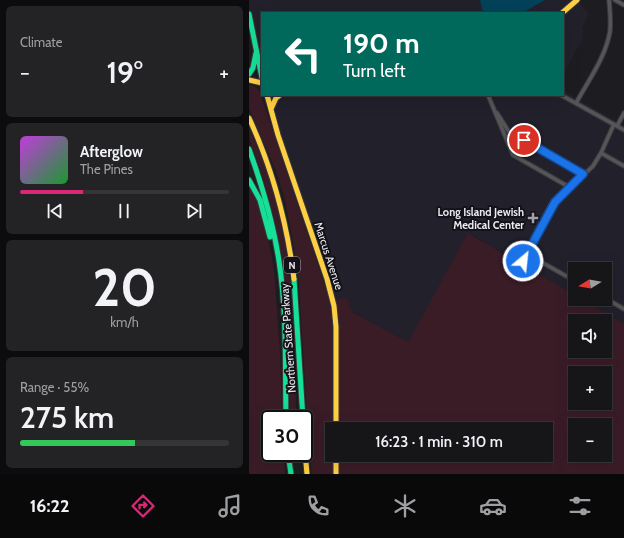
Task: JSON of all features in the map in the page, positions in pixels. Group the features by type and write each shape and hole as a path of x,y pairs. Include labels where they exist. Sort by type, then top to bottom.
{"main road":[{"path":"563,12 577,0"},
{"path":"249,14 261,74"},
{"path":"249,74 253,68 256,53"},
{"path":"249,80 261,83"},
{"name":"Marcus Avenue","path":"267,96 280,142 329,286 334,306 336,327 336,422"},
{"path":"271,110 275,100 279,96"},
{"name":"Northern State Parkway","path":"249,118 274,181 290,248 295,290 302,410"},
{"name":"Northern State Parkway","path":"249,149 258,173 270,217 280,272 284,314 286,410"},
{"path":"249,180 257,192 262,205 280,272"},
{"path":"289,462 291,474"},
{"path":"306,462 307,474"},
{"path":"336,462 336,474"}],"street":[{"path":"576,103 599,62 607,43 611,22 609,0"},
{"path":"615,0 624,5"},
{"path":"488,96 513,155 569,187"},
{"path":"563,96 624,130"},
{"path":"493,107 509,132 583,174"},
{"path":"523,261 555,202 569,187 593,166 624,113"},
{"path":"601,153 624,166"},
{"path":"527,254 568,277"},
{"path":"612,302 624,309"}],"shaded area":[{"path":"249,0 577,0 589,14 582,29 584,30 581,37 583,38 564,73 564,12 261,12 261,73 249,14"},
{"path":"249,85 254,86 259,90 328,295 332,315 332,422 325,422 325,462 333,462 334,474 312,474 310,462 313,462 313,410 307,410 299,283 293,241 284,196 276,171 249,108"},
{"name":"Long Island Jewish Medical Center","path":"564,91 624,126 624,324 612,317 612,314 607,314 593,306 612,306 612,262 568,262 568,291 469,233 408,342 333,301 271,109 279,96 564,96"},
{"path":"249,129 264,163 275,198 283,234 293,308 296,410 291,410 286,294 281,252 270,203 249,135"},
{"path":"249,185 258,202 267,232 274,269 280,354 282,410 261,410 261,462 284,462 285,474 250,474"},
{"path":"468,233 568,291 568,306 593,306 607,314 568,314 568,358 612,358 612,317 624,324 624,474 336,474 336,462 553,462 553,422 336,422 333,301 347,297 352,312 408,342"}],"water":[{"path":"480,0 545,0 524,12 483,12"}],"traffic: fast":[{"path":"249,14 261,73"},
{"path":"249,74 253,68 256,53"},
{"path":"249,149 267,204 274,232 282,281 286,410"},
{"path":"249,180 260,200 270,237"},
{"path":"294,279 302,410"},
{"path":"289,462 291,474"}],"traffic: slow":[{"path":"563,12 577,0"},
{"path":"249,80 261,83"},
{"path":"267,96 278,135 327,279 334,306 336,327 336,422"},
{"path":"271,109 276,98 279,96"},
{"path":"249,118 265,157 278,197 294,279"},
{"path":"306,462 307,474"},
{"path":"336,462 336,474"}],"place":[{"name":"Long Island Jewish Medical Center","path":"533,218"}],"route":[{"path":"523,261 555,202 583,174 524,140"}]}
